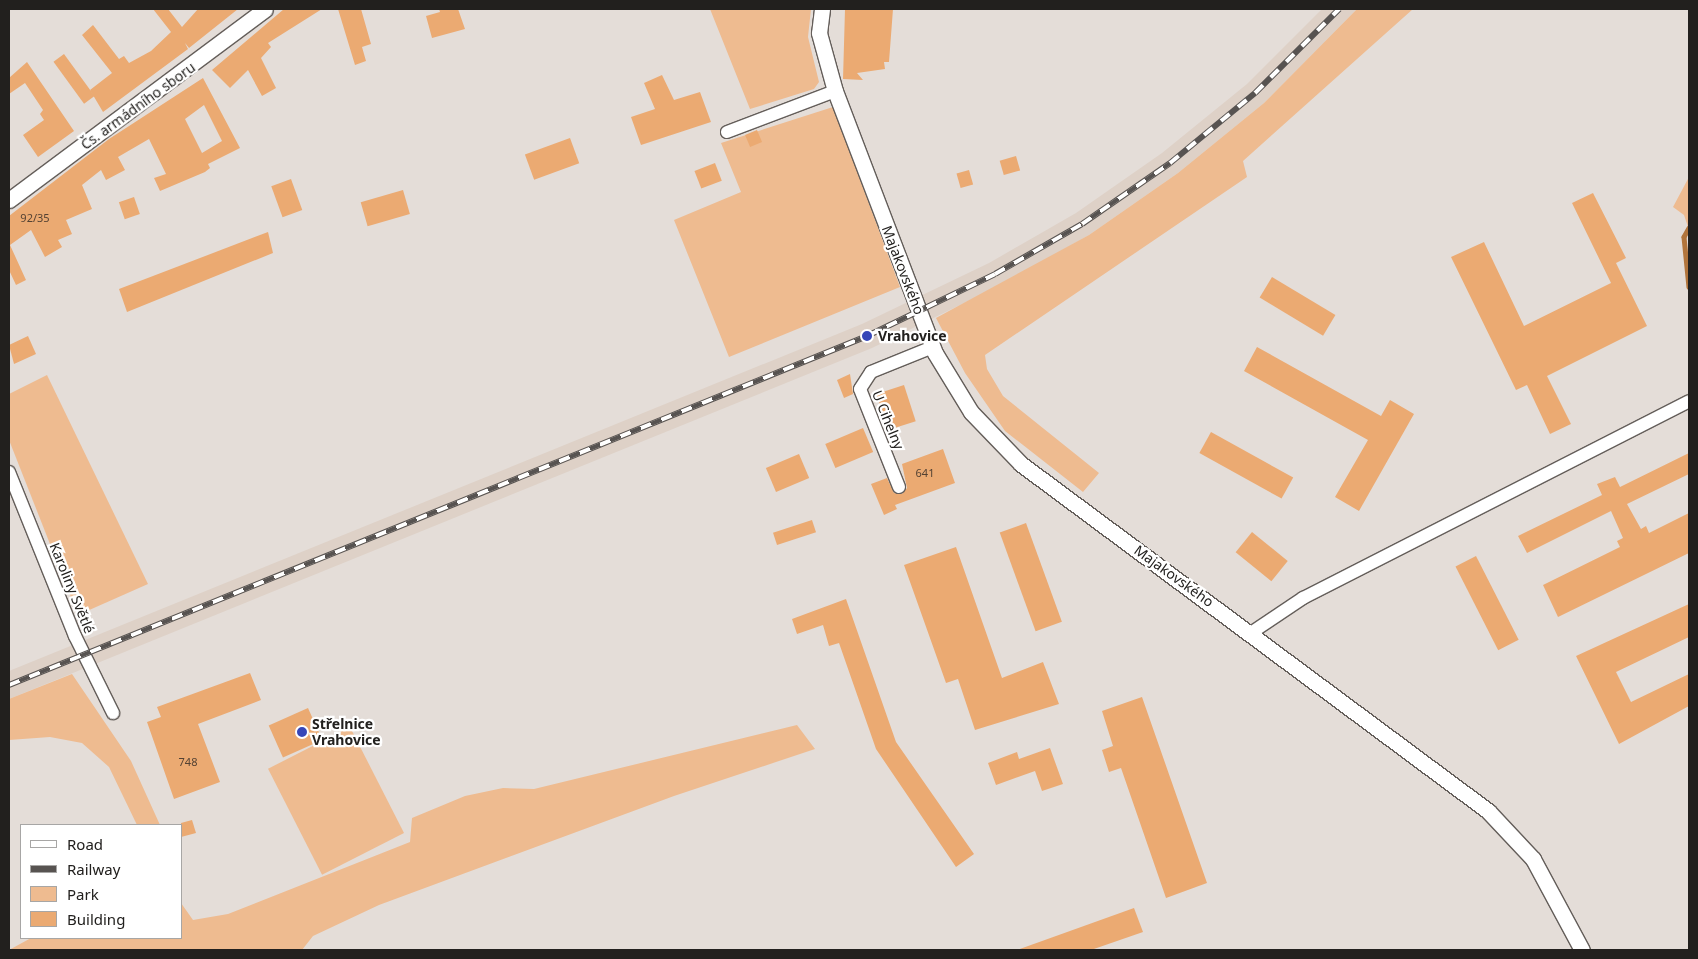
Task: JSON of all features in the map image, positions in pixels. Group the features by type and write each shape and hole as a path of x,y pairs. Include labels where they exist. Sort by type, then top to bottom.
{"street":[{"name":"Čs. armádního sboru","path":"9,200 265,9"},
{"name":"Majakovského","path":"822,9 820,33 835,91 933,348 966,406 1021,464 1251,633 1504,826 1545,877 1582,950"},
{"path":"727,132 835,91"},
{"name":"U Cihelny","path":"899,487 860,388 871,372 933,348"},
{"path":"1251,633 1303,598 1689,401"},
{"name":"Karoliny Světlé","path":"9,472 74,636 113,713"}],"shaded area":[{"path":"1322,9 1357,9 1264,103 1178,173 1089,235 1001,285 872,348 9,699 9,671 862,324 989,263 1076,213 1162,153 1247,84"}],"green space":[{"path":"710,9 811,9 808,37 819,82 814,89 750,109"},
{"path":"1357,9 1413,9 1243,161 1247,177 985,355 987,369 1003,396 1099,473 1083,492 1005,431 965,373 936,318 1089,235 1178,173 1264,103"},
{"path":"833,107 900,287 729,357 674,220 741,192 721,143"},
{"path":"1689,177 1689,230 1684,215 1673,207"},
{"path":"47,375 148,584 78,615 9,440 9,394"},
{"path":"72,674 131,761 160,824 137,824 109,767 82,743 50,737 9,740 9,699"},
{"path":"797,725 815,749 674,796 379,905 313,936 302,950 9,950 29,939 182,939 182,904 193,920 228,914 410,842 412,818 465,796 503,788 534,789"},
{"path":"350,727 404,833 322,875 268,769"}],"building":[{"path":"153,9 168,9 182,27 198,9 238,9 189,48 185,43 188,49 103,112 90,90 112,73 82,35 93,25 119,59 124,56 129,63 151,51 171,32"},
{"path":"284,9 322,9 268,43 271,47 261,58 276,88 262,96 248,70 230,88 212,70"},
{"path":"338,9 361,9 371,44 362,47 366,61 355,65"},
{"path":"439,9 458,9 465,29 432,38 426,16 440,12"},
{"path":"845,9 893,9 889,62 884,62 885,69 857,73 863,80 843,79"},
{"path":"64,54 95,96 84,104 53,62"},
{"path":"27,62 74,131 38,157 23,135 44,120 40,114 43,110 25,83 9,94 9,78"},
{"path":"662,75 674,100 700,92 711,122 641,145 631,117 655,109 644,83"},
{"path":"203,78 240,148 208,164 210,168 205,172 160,191 154,178 166,174 149,139 118,157 125,170 106,180 101,170 82,185 92,209 66,220 72,234 58,240 62,247 45,257 31,230 10,245 26,280 16,285 9,270 9,216 109,139","holes":["204,105 222,141 202,153 185,119"]},
{"path":"757,130 762,142 750,147 745,135"},
{"path":"570,138 579,163 534,180 525,154"},
{"path":"1016,156 1020,170 1004,175 1000,161"},
{"path":"715,163 722,181 701,189 694,171"},
{"path":"969,170 973,184 961,188 957,174"},
{"path":"291,179 302,210 283,217 271,186"},
{"path":"403,190 410,214 368,226 361,202"},
{"path":"1593,193 1626,258 1616,263 1647,326 1547,376 1571,424 1550,434 1527,385 1516,390 1451,257 1484,242 1524,326 1611,283 1572,203"},
{"path":"134,197 140,214 125,219 119,202"},
{"path":"268,232 273,253 127,312 119,289"},
{"path":"1272,277 1335,315 1323,336 1260,298"},
{"path":"28,336 36,354 14,364 9,345"},
{"path":"1257,347 1381,416 1390,400 1414,414 1359,511 1335,497 1368,440 1244,371"},
{"path":"850,374 853,394 844,398 837,380"},
{"path":"904,385 916,421 888,430 876,394"},
{"path":"863,428 873,452 835,468 825,444"},
{"path":"1211,432 1293,478 1282,499 1199,453"},
{"path":"943,449 955,483 895,505 897,509 884,515 871,484 887,478 894,493 902,494 907,488 902,464"},
{"path":"1689,453 1689,474 1627,504 1641,529 1646,526 1649,533 1689,513 1689,553 1558,617 1543,585 1620,547 1617,541 1623,538 1611,511 1527,553 1518,536 1602,495 1597,484 1615,477 1620,487"},
{"path":"799,454 809,478 776,492 766,468"},
{"path":"812,520 816,532 777,545 773,533"},
{"path":"1026,523 1062,622 1036,631 1000,533"},
{"path":"1252,532 1288,561 1271,581 1236,552"},
{"path":"956,547 1002,678 1043,662 1059,704 975,730 958,679 946,683 904,565"},
{"path":"1476,556 1519,640 1498,650 1456,566"},
{"path":"846,599 896,742 974,854 956,867 876,749 839,643 829,646 823,625 797,634 792,619"},
{"path":"1689,604 1689,637 1616,672 1631,702 1689,674 1689,706 1619,744 1576,656"},
{"path":"250,673 261,700 198,724 220,782 174,799 147,722 161,717 157,707"},
{"path":"1142,697 1207,883 1166,898 1121,768 1109,772 1102,750 1113,746 1102,711"},
{"name":"Střelnice Vrahovice","path":"308,708 322,740 283,757 269,725"},
{"path":"1050,748 1063,784 1042,791 1035,771 996,785 988,763 1017,752 1019,759"},
{"path":"192,820 196,833 182,837 181,823"},
{"path":"1134,908 1143,932 1091,950 1017,950"}],"waterway":[{"path":"1689,228 1684,237 1689,287"}],"railway":[{"path":"9,685 867,336 995,274 1082,224 1170,163 1255,93 1339,9"}],"place":[{"name":"Vrahovice","path":"867,336"},
{"name":"Střelnice Vrahovice","path":"302,732"}]}
